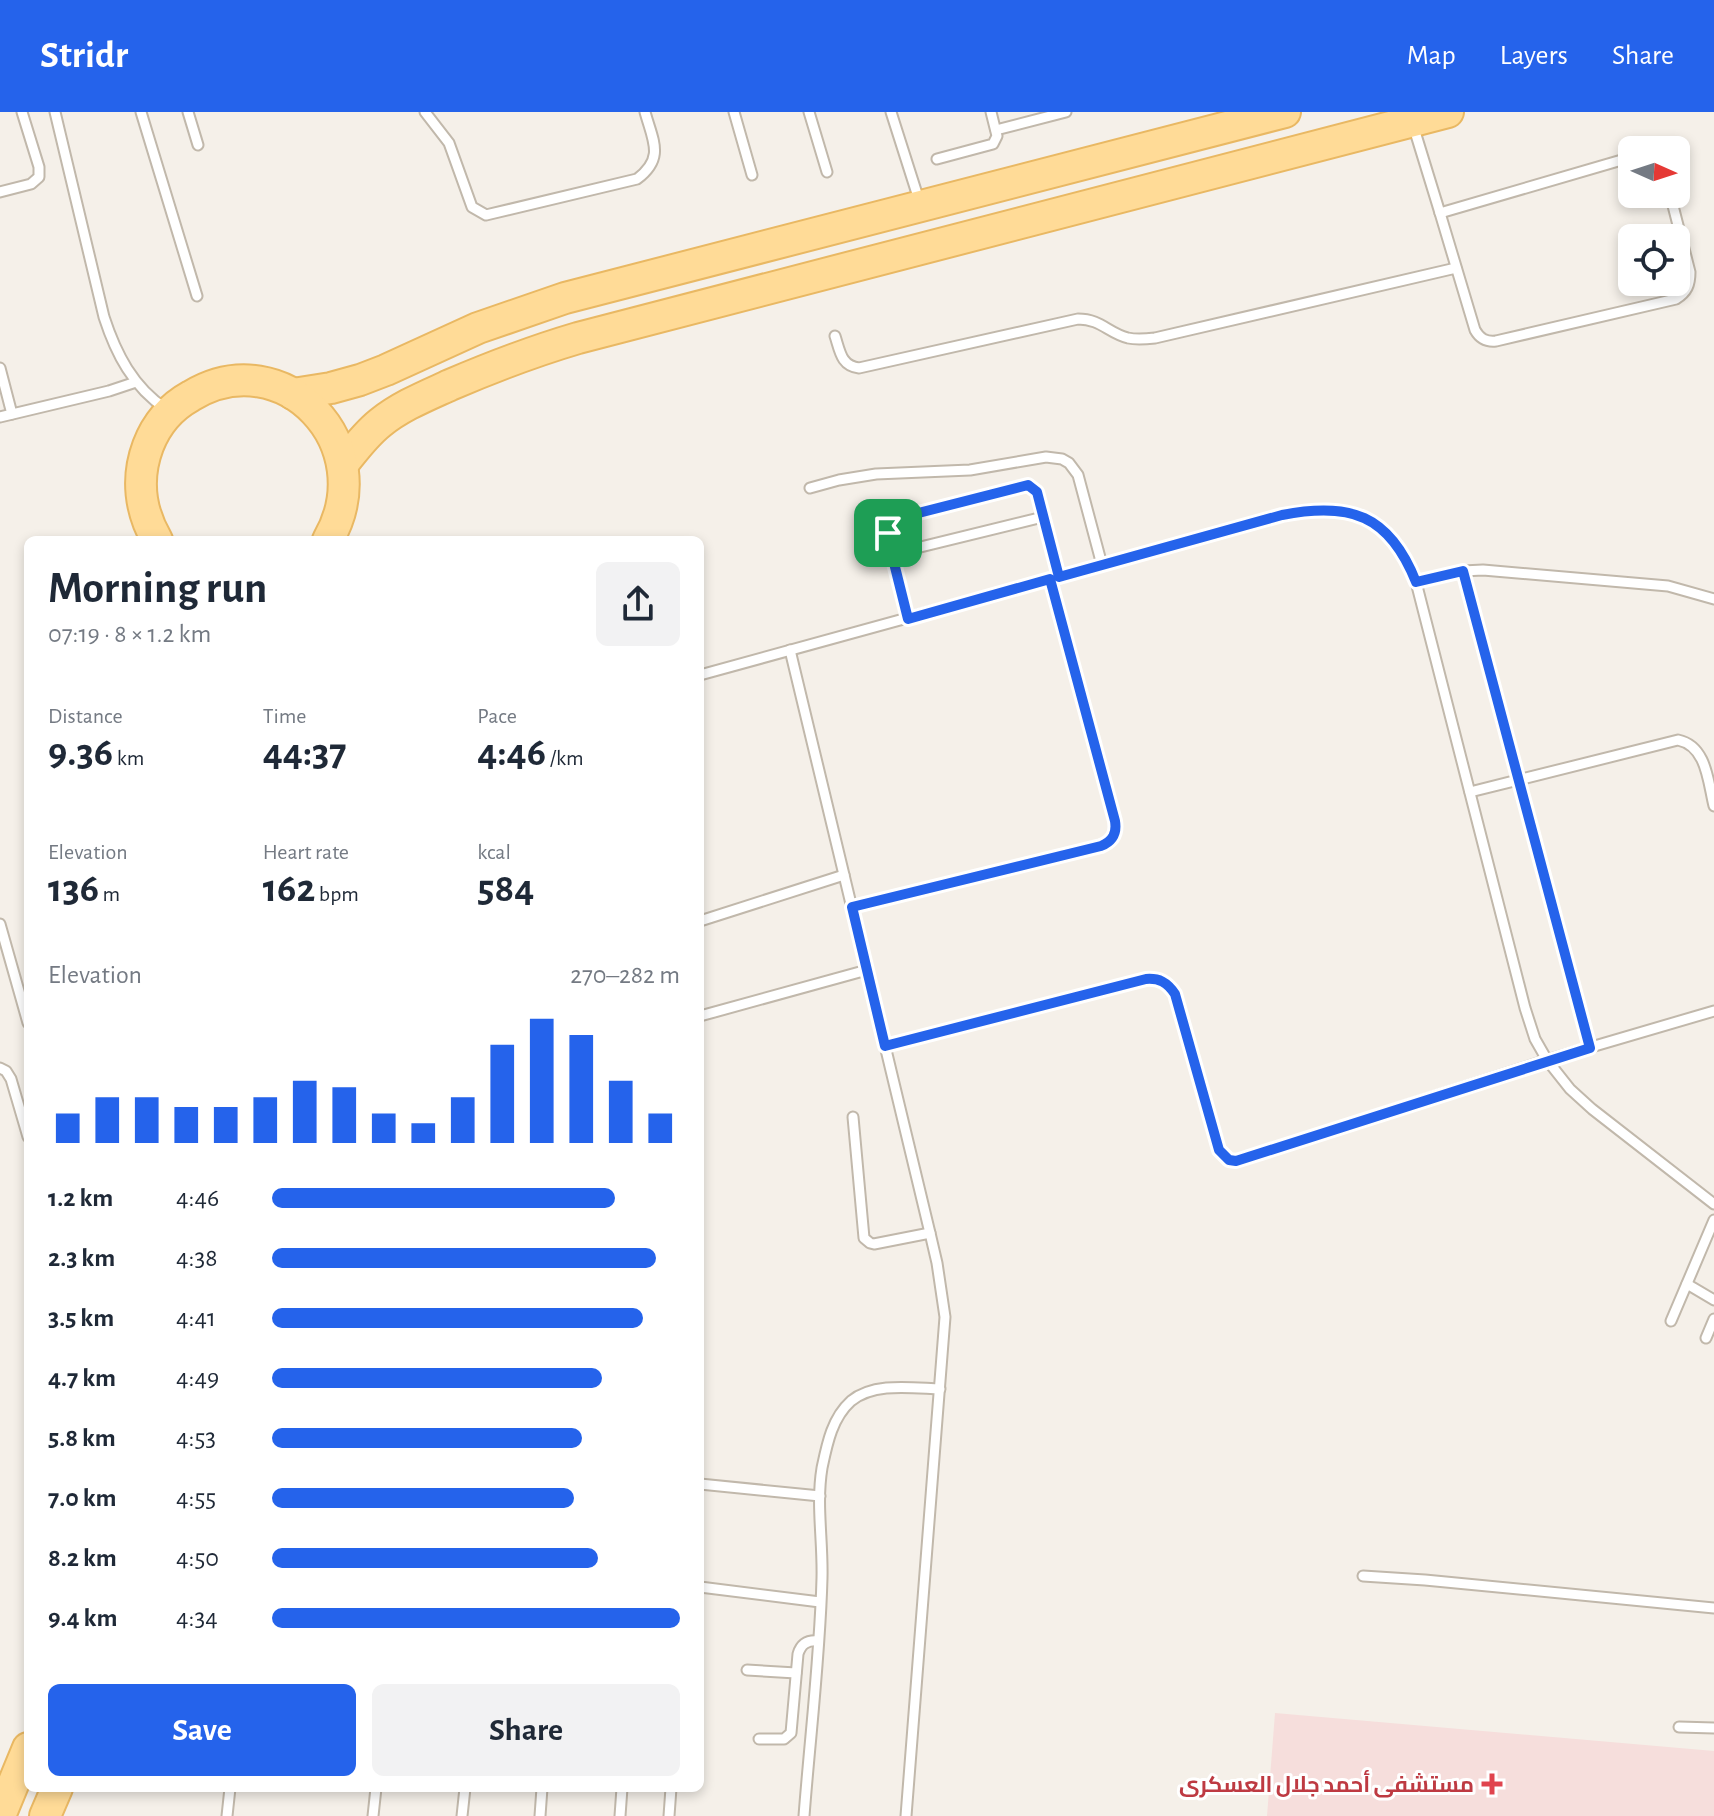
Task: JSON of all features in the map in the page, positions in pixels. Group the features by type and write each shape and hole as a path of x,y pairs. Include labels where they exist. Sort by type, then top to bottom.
{"main road":[{"path":"293,394 360,380 478,328 565,298 1285,112"},
{"path":"343,464 364,437 414,401 536,351 1448,112"},
{"path":"155,536 143,507 141,490 144,456 150,440 170,412 197,392 229,382 245,381 262,383 293,394 316,412 334,436 343,464 344,497 330,536"},
{"path":"0,1816 24,1758"},
{"path":"45,1816 55,1792"}],"lane":[{"path":"0,192 31,184 39,177 39,167 22,112"},
{"path":"55,112 104,317 117,353 136,382 170,412"},
{"path":"141,112 197,296"},
{"path":"188,112 198,145"},
{"path":"425,112 449,143 472,207 486,215 637,179 649,170 655,159 645,112"},
{"path":"734,112 752,175"},
{"path":"809,112 827,172"},
{"path":"903,112 892,113 920,206"},
{"path":"937,159 993,144 997,140 991,112"},
{"path":"996,130 1066,112"},
{"path":"1412,121 1475,330 1479,337 1490,342 1676,299 1687,289 1690,272 1674,208"},
{"path":"1440,213 1618,161"},
{"path":"835,336 844,363 859,368 1078,319 1089,319 1130,339 1155,338 1456,268"},
{"path":"0,368 12,414"},
{"path":"0,417 136,382"},
{"path":"810,488 857,476 970,470 1055,457 1069,463 1078,475 1102,565"},
{"path":"852,907 1101,846 1115,833 1115,821 1035,489 1028,485 899,518 889,527 888,539 908,619"},
{"path":"704,674 1282,515 1332,510 1357,514 1373,521 1388,533 1401,551 1416,582 1535,1039 1570,1089 1714,1204"},
{"path":"892,554 1043,517"},
{"path":"1416,582 1463,571 1483,570 1668,586 1714,599"},
{"path":"1463,571 1590,1048"},
{"path":"790,650 930,1233 945,1317 906,1816"},
{"path":"1470,792 1678,740 1690,744 1699,752 1714,806"},
{"path":"704,920 844,875"},
{"path":"0,924 24,1009"},
{"path":"704,1015 867,970"},
{"path":"885,1046 1155,978 1175,994 1219,1150 1229,1160 1236,1161 1547,1060 1714,1011"},
{"path":"0,1068 11,1079 24,1123"},
{"path":"853,1117 864,1238 874,1244 930,1233"},
{"path":"1671,1321 1714,1220"},
{"path":"1687,1284 1714,1300"},
{"path":"1706,1338 1714,1319"},
{"path":"804,1816 822,1578 820,1496 831,1432 849,1403 861,1394 898,1388 940,1389"},
{"path":"704,1484 820,1496"},
{"path":"1363,1576 1714,1608"},
{"path":"704,1588 820,1602"},
{"path":"759,1739 780,1740 791,1733 799,1649 807,1642 818,1641"},
{"path":"747,1670 796,1673"},
{"path":"1679,1727 1714,1728"},
{"path":"227,1816 230,1792"},
{"path":"373,1816 376,1792"},
{"path":"462,1816 465,1792"},
{"path":"540,1816 542,1792"},
{"path":"620,1816 622,1792"},
{"path":"669,1816 671,1792"}],"shaded area":[{"name":"مستشفى أحمد جلال العسكرى","path":"1275,1713 1714,1751 1714,1816 1267,1816"}],"place":[{"name":"مستشفى أحمد جلال العسكرى","path":"1492,1784"}],"route":[{"path":"1028,485 1037,492 1059,577 1308,510 1357,514 1373,521 1388,533 1401,551 1416,582 1463,571 1590,1048 1236,1161 1229,1160 1219,1150 1175,994 1163,981 1155,978 885,1046 852,907 1101,846 1109,842 1116,827 1050,579 908,619 888,533 891,523 899,518 1028,485"}]}
